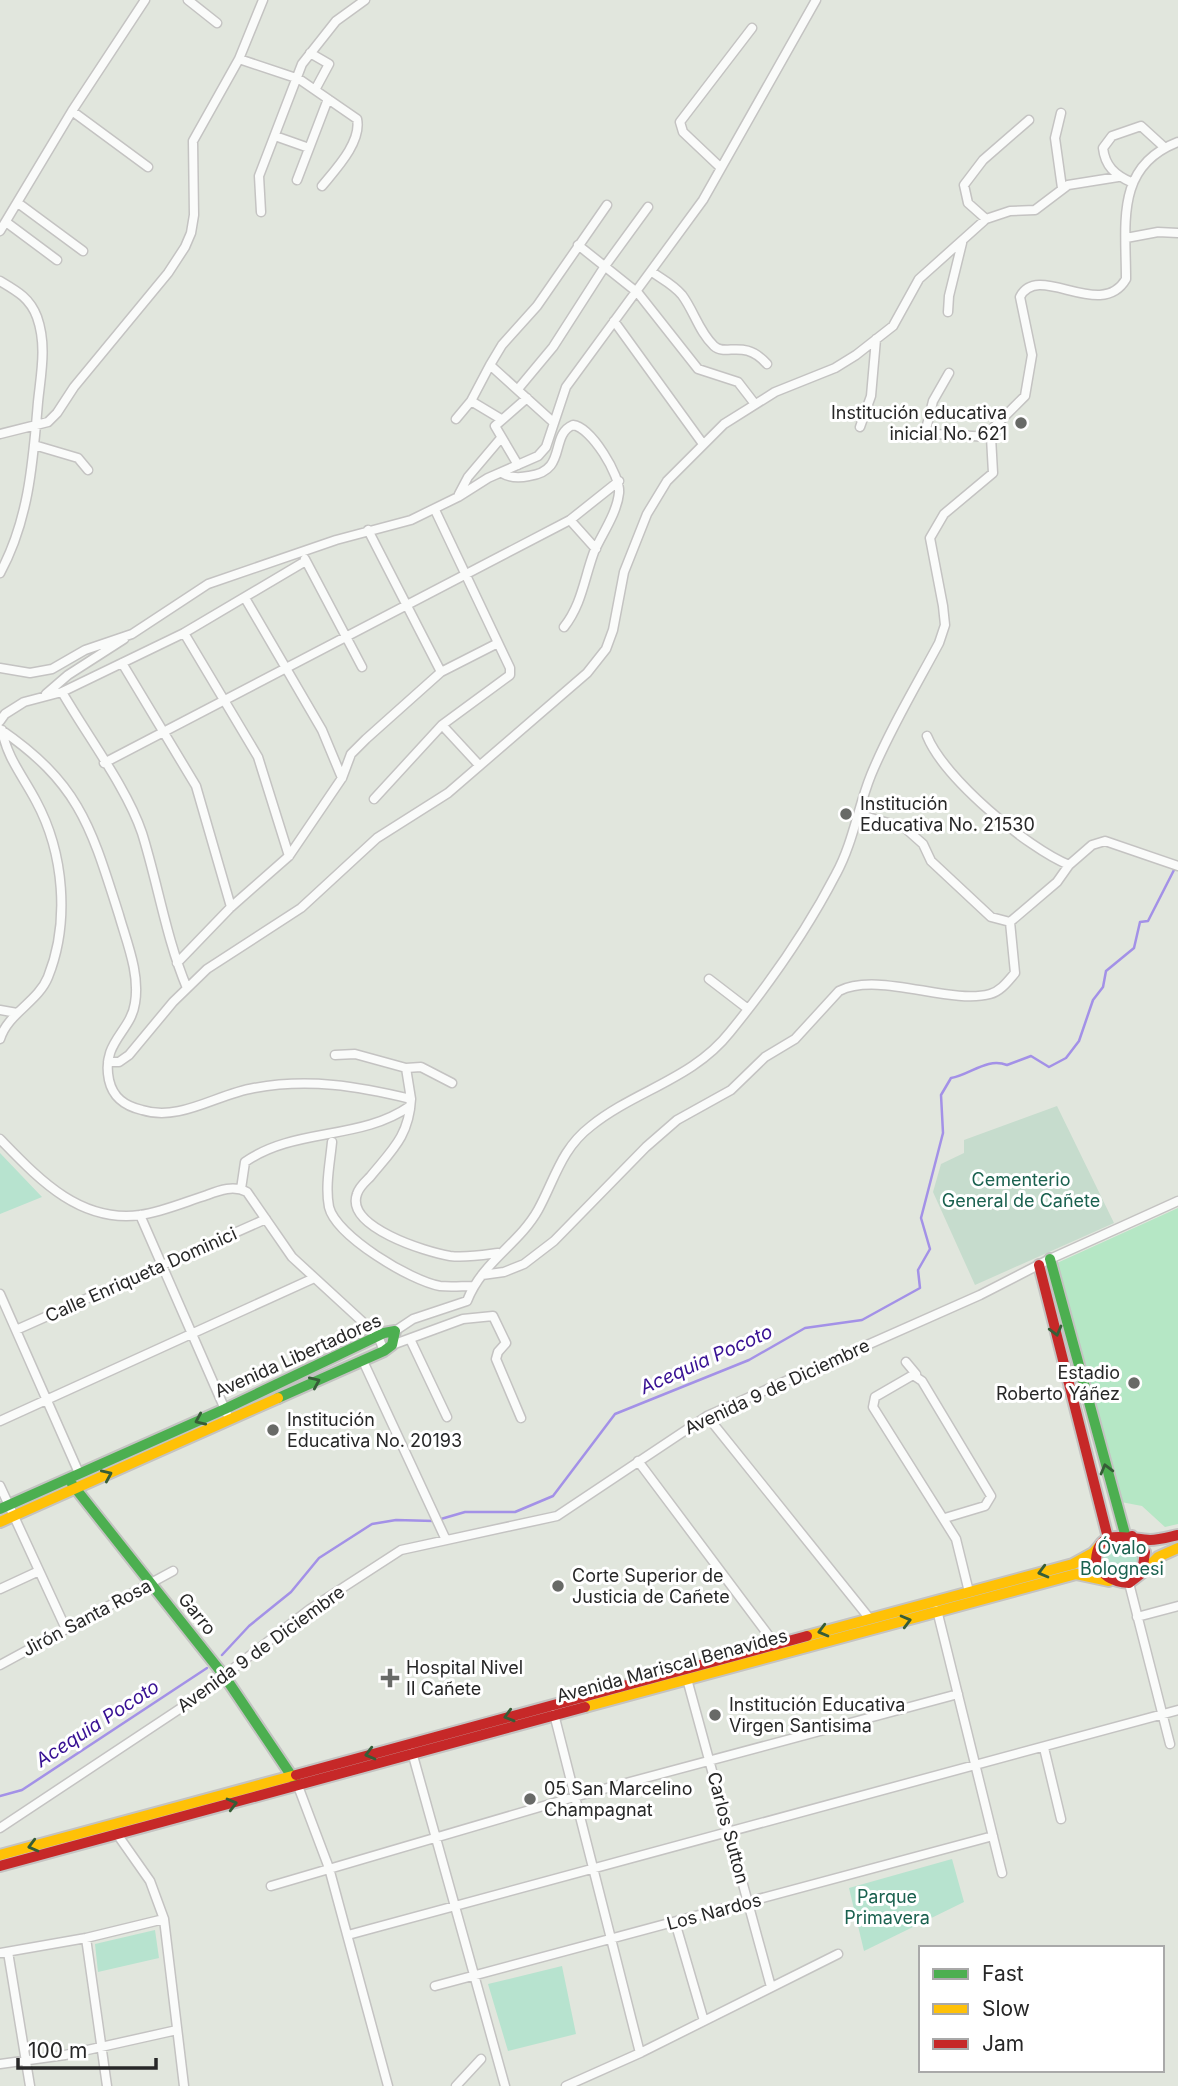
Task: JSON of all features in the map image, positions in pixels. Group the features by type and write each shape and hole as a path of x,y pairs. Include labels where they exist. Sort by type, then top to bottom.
{"main road":[{"path":"1050,1259 1128,1535 1145,1552 1142,1573"},
{"path":"1039,1265 1106,1540 1096,1559 1102,1575 1110,1581 1129,1583 1158,1557 1178,1548"},
{"name":"Avenida Libertadores","path":"4,1507 225,1409 377,1336 395,1331"},
{"name":"Avenida Libertadores","path":"0,1522 363,1361 388,1348 395,1331"},
{"name":"Garro","path":"74,1476 75,1489 225,1677 295,1781"},
{"path":"1106,1540 1128,1535 1153,1540 1178,1535"},
{"name":"Avenida Mariscal Benavides","path":"295,1781 413,1756 555,1716 775,1644 870,1619 936,1607 969,1592 1073,1564 1084,1559 1106,1540"},
{"name":"Avenida Mariscal Benavides","path":"0,1866 114,1830 295,1781 410,1744 551,1704 686,1674 936,1607 1076,1574 1087,1574 1110,1581"},
{"name":"Avenida Mariscal Benavides","path":"0,1855 114,1830"}],"street":[{"path":"0,231 72,111 145,0"},
{"path":"188,0 217,23"},
{"path":"0,434 36,426 57,413 74,387 168,273 185,247 194,215 193,141 239,60 263,0"},
{"path":"261,212 259,176 299,79 302,64 336,21 365,0"},
{"path":"44,696 68,675 208,584 368,530 411,520 435,510 488,478 538,456 545,447 566,387 638,293 703,200 816,0"},
{"path":"721,168 682,132 680,122 752,28"},
{"path":"310,53 329,64 316,90"},
{"path":"239,60 299,79 357,119 358,126 342,161 322,186"},
{"path":"297,180 328,99"},
{"path":"72,111 148,167"},
{"path":"1061,113 1055,138 1062,188"},
{"path":"986,219 968,203 964,186 983,160 1029,120"},
{"path":"1118,177 1104,158 1103,148 1112,136 1141,126 1164,148"},
{"path":"275,136 309,148"},
{"path":"395,1331 414,1319 467,1301 472,1287 498,1253 538,1211 570,1145 611,1112 692,1069 729,1034 802,934 837,873 861,815 871,776 939,643 945,625 930,538 944,514 993,473 991,437 994,427 1025,396 1032,355 1021,305 1022,292 1041,286 1112,295 1126,279 1126,238 1131,182 1146,161 1178,142"},
{"path":"108,1062 120,1062 129,1055 207,969 301,908 377,838 448,793 587,673 606,649 634,542 667,481 724,424 775,392 835,368 893,326 919,279 986,219 1010,211 1035,210 1062,188 1077,183 1118,177 1131,182"},
{"path":"18,203 83,251"},
{"path":"456,419 471,401 502,345 530,316 607,205"},
{"path":"518,389 553,346 605,265 648,207"},
{"path":"6,222 57,260"},
{"path":"1126,238 1158,232 1178,233"},
{"path":"948,312 949,296 962,243"},
{"path":"578,245 638,293 698,369 738,382 755,404"},
{"path":"652,271 681,294 714,346 724,351 741,348 757,354 767,364"},
{"path":"0,281 24,295 37,317 44,345 25,510 15,541 0,573"},
{"path":"614,321 703,444"},
{"path":"860,427 871,396 876,339"},
{"path":"490,365 553,422"},
{"path":"949,373 933,401 926,429 934,434 991,437"},
{"path":"518,465 495,426 527,398"},
{"path":"471,401 500,419"},
{"path":"502,473 522,477 544,472 554,463 563,433 573,425 587,432 619,481 618,498 596,549 579,606 564,627"},
{"path":"458,497 468,477 501,438"},
{"path":"34,445 78,458 88,470"},
{"path":"104,763 406,603 570,520 619,481"},
{"path":"374,799 442,725 510,675 510,668 435,510"},
{"path":"570,520 596,549"},
{"path":"368,530 441,672"},
{"path":"306,550 304,562 362,667"},
{"path":"0,1040 17,1013 47,979 59,933 61,898 50,832 36,800 6,754 1,727 5,714 24,702 62,692 184,633 304,562"},
{"path":"244,598 322,730 342,778"},
{"path":"184,633 258,757 289,856"},
{"path":"0,668 30,673 52,670 85,650 132,634"},
{"path":"177,963 231,907 289,856 342,778 351,754 441,672 498,643"},
{"path":"122,663 196,786 231,907"},
{"path":"62,692 142,834 177,963 187,988"},
{"path":"442,725 479,765"},
{"path":"1,727 47,765 66,788 81,811 104,863 136,985 131,1017 117,1034 108,1062 113,1093 121,1101 159,1114 199,1105 252,1088 309,1081 335,1083 410,1103"},
{"path":"927,736 939,760 952,776 1048,856 1069,865"},
{"path":"861,815 905,828 923,845 931,861 991,917 1010,922"},
{"path":"1010,922 1057,882 1069,865 1092,845 1105,841 1174,865"},
{"path":"482,1275 504,1272 524,1264 554,1241 677,1120 731,1090 765,1057 795,1039 839,991 847,987 874,986 967,995 991,994 1004,986 1015,973 1010,922"},
{"path":"709,979 748,1009"},
{"path":"0,1010 17,1013"},
{"path":"335,1055 355,1054 406,1068 421,1067 452,1083"},
{"path":"406,1068 410,1103 404,1136 357,1191 356,1210 360,1216 393,1238 421,1249 451,1256 498,1253"},
{"path":"241,1189 245,1162 262,1150 300,1139 379,1125 410,1103"},
{"path":"0,1139 40,1180 74,1202 104,1213 141,1215 222,1190 241,1189 247,1192 312,1279 388,1348 463,1319 493,1316 506,1343 496,1359 521,1418"},
{"path":"332,1142 327,1184 329,1206 343,1231 360,1245 425,1281 439,1286 472,1287"},
{"name":"Avenida 9 de Diciembre","path":"0,1828 96,1767 225,1677 310,1609 394,1555 446,1540 545,1521 568,1511 707,1416 840,1359 1178,1201"},
{"path":"141,1215 230,1420"},
{"name":"Calle Enriqueta Dominici","path":"16,1330 266,1219"},
{"path":"0,1421 312,1279"},
{"path":"0,1294 47,1400 74,1476"},
{"path":"411,1339 447,1417"},
{"path":"363,1361 446,1540"},
{"path":"906,1362 991,1496 985,1506 944,1518"},
{"path":"916,1374 875,1397 873,1407 956,1539 969,1592"},
{"path":"707,1416 870,1619"},
{"path":"638,1461 775,1644"},
{"path":"0,1486 4,1507 15,1516 66,1629"},
{"path":"0,1588 39,1571"},
{"name":"Jirón Santa Rosa","path":"0,1665 173,1571"},
{"path":"1129,1583 1170,1744"},
{"path":"1137,1617 1178,1606"},
{"path":"936,1607 1002,1872"},
{"name":"Carlos Sutton","path":"686,1674 771,1987"},
{"path":"271,1886 574,1797 958,1694"},
{"path":"551,1704 640,2053"},
{"path":"348,1935 1178,1710"},
{"path":"484,1723 486,1735"},
{"path":"410,1744 505,2086"},
{"path":"1044,1748 1061,1819"},
{"path":"295,1781 329,1868 387,2086"},
{"path":"114,1830 150,1881 164,1919 184,2086"},
{"name":"Los Nardos","path":"435,1986 993,1836"},
{"path":"30,2086 4,1952 86,1938 164,1919"},
{"path":"675,1922 704,2021"},
{"path":"86,1938 107,2086"},
{"path":"566,2086 640,2053 838,1954"},
{"path":"0,2064 103,2048 177,2030"},
{"path":"456,2086 481,2059"}],"green space":[{"name":"Cementerio General de Cañete","path":"1057,1106 1114,1223 975,1285 933,1192 941,1164 964,1153 964,1140"},
{"path":"0,1153 42,1197 0,1214"},
{"name":"Estadio Roberto Yáñez","path":"1178,1208 1178,1524 1165,1527 1142,1506 1121,1502 1057,1263"},
{"name":"Óvalo Bolognesi","path":"1121,1541 1134,1546 1139,1559 1134,1572 1121,1577 1108,1572 1103,1559 1108,1546"},
{"name":"Parque Primavera","path":"952,1859 964,1902 864,1951 849,1888"},
{"path":"155,1930 159,1958 98,1972 95,1944"},
{"path":"562,1966 576,2034 508,2051 488,1984"}],"waterway":[{"name":"Acequia Pocoto","path":"222,1655 249,1626 291,1592 319,1558 372,1524 396,1520 434,1521 465,1512 515,1512 553,1496 615,1414 749,1360 805,1328 862,1320 920,1288 918,1270 930,1249 921,1218 943,1133 941,1095 951,1078 992,1063 1007,1065 1031,1056 1049,1067 1066,1058 1079,1041 1093,1000 1103,987 1106,971 1134,948 1140,922 1148,921 1175,868"},
{"name":"Acequia Pocoto","path":"0,1796 22,1790 207,1668"}],"traffic: fast":[{"path":"1050,1259 1125,1534"},
{"path":"0,1509 225,1409 384,1333 395,1331 392,1345 384,1351 278,1398"},
{"path":"72,1484 225,1677 295,1781"}],"traffic: slow":[{"path":"0,1522 278,1398"},
{"path":"807,1636 1073,1564 1093,1553 1103,1542"},
{"path":"1143,1572 1158,1557 1178,1548"},
{"path":"585,1707 1076,1574 1109,1581"},
{"path":"0,1855 296,1775"}],"traffic: jam":[{"path":"1039,1265 1108,1538"},
{"path":"1132,1536 1145,1552 1142,1573 1129,1583 1112,1580 1104,1574 1096,1560 1102,1542 1115,1537 1124,1537 1133,1538 1141,1539 1150,1540 1178,1535"},
{"path":"296,1775 807,1636"},
{"path":"0,1866 585,1707"}],"place":[{"name":"Institución educativa inicial No. 621","path":"1021,423"},
{"name":"Institución Educativa No. 21530","path":"846,814"},
{"name":"Estadio Roberto Yáñez","path":"1134,1383"},
{"name":"Institución Educativa No. 20193","path":"273,1430"},
{"name":"Corte Superior de Justicia de Cañete","path":"558,1586"},
{"name":"Hospital Nivel II Cañete","path":"390,1678"},
{"name":"Institución Educativa Virgen Santisima","path":"715,1715"},
{"name":"05 San Marcelino Champagnat","path":"530,1799"}]}
